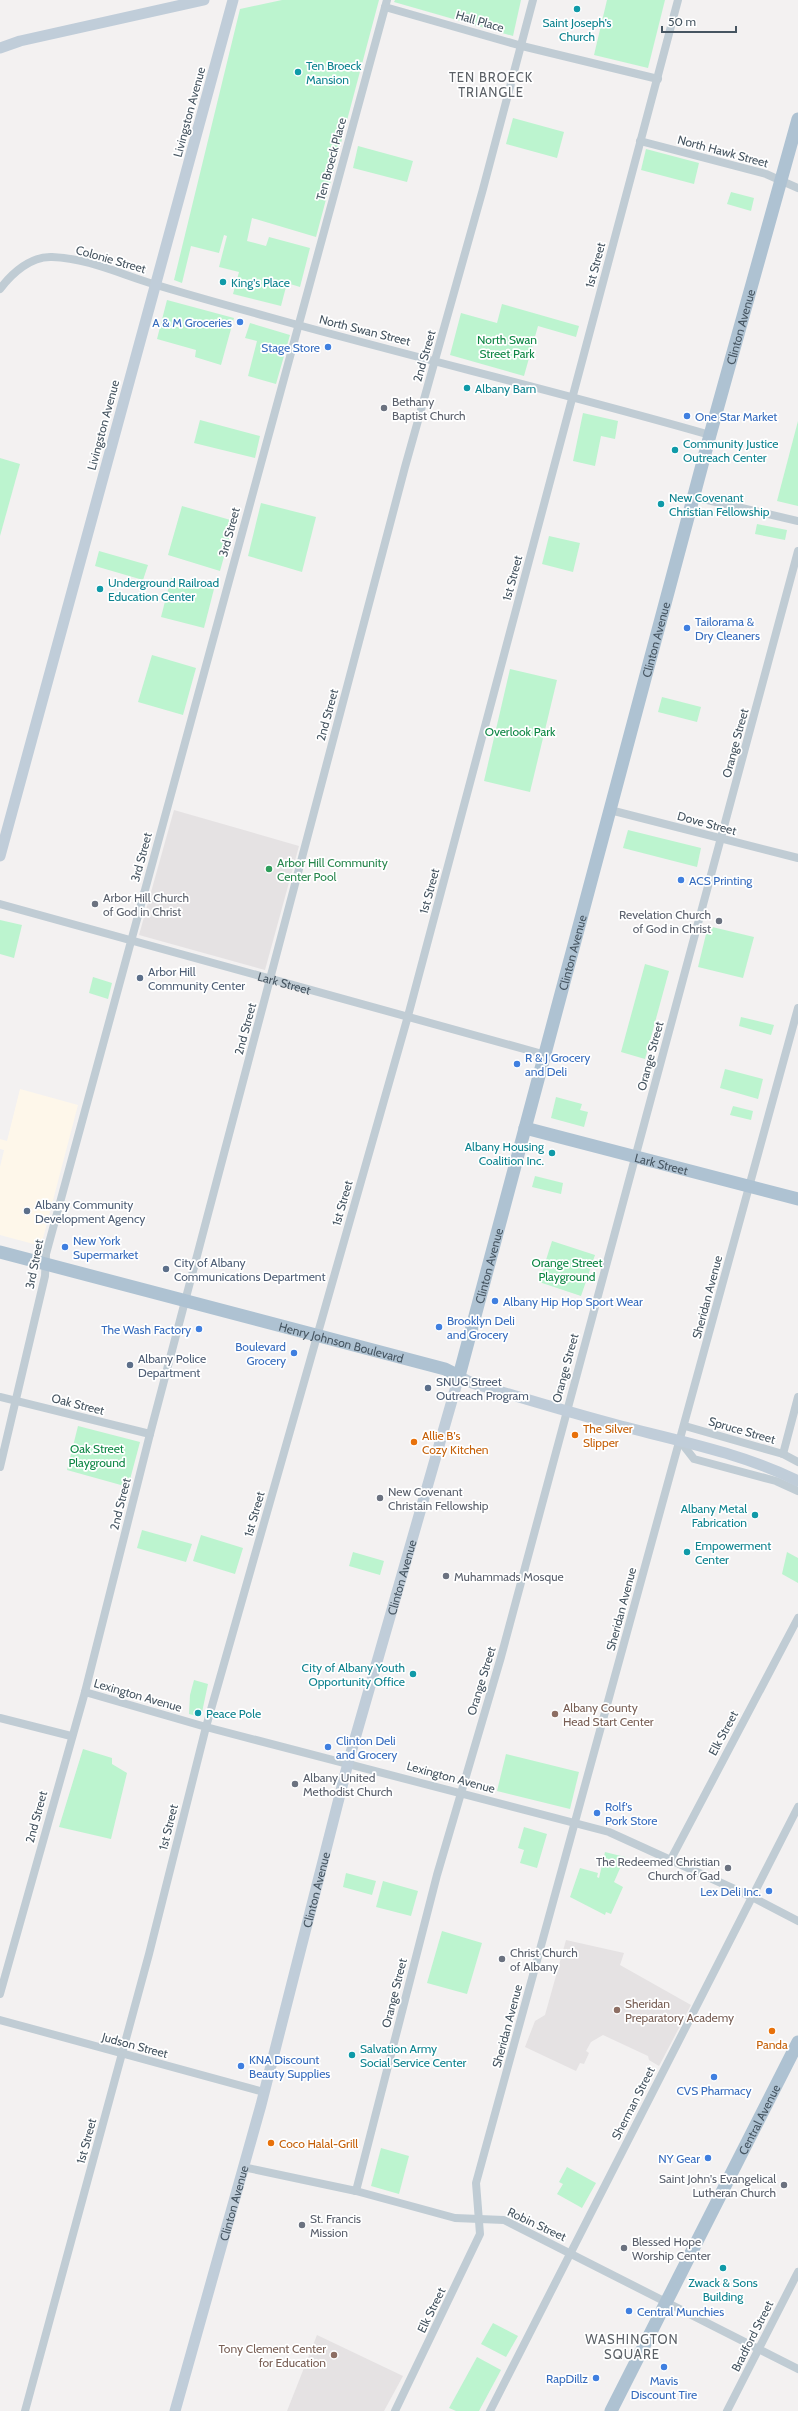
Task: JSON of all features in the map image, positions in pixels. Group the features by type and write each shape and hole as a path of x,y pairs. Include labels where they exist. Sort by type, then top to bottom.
{"main road":[{"name":"Clinton Avenue","path":"459,1376 546,1055 710,436 798,119"},
{"name":"Lark Street","path":"525,1128 798,1199"},
{"name":"Henry Johnson Boulevard","path":"0,1252 445,1370 459,1376"},
{"name":"Central Avenue","path":"611,2411 798,2042"}],"street":[{"path":"0,48 28,39 204,0"},
{"name":"Livingston Avenue","path":"0,856 154,284 233,0"},
{"name":"2nd Street","path":"0,1994 71,1736 85,1692 150,1434 405,467 436,361 522,46 533,0"},
{"name":"1st Street","path":"24,2411 122,2054 206,1727 408,1016 678,0"},
{"name":"Hall Place","path":"386,3 522,46 658,79"},
{"name":"Ten Broeck Place","path":"299,325 386,3"},
{"name":"North Hawk Street","path":"640,141 766,174 798,188"},
{"name":"Colonie Street","path":"0,289 12,274 34,260 50,256 81,261 154,284"},
{"name":"North Swan Street","path":"154,284 299,325 573,396 710,436"},
{"name":"3rd Street","path":"0,1467 17,1402 45,1276 45,1264 131,941 299,325"},
{"path":"694,497 798,521"},
{"name":"Orange Street","path":"356,2192 460,1791 501,1656 565,1411 636,1157 798,551"},
{"name":"Dove Street","path":"610,810 798,858"},
{"name":"Lark Street","path":"0,904 546,1055"},
{"name":"Sheridan Avenue","path":"479,2218 476,2183 574,1823 685,1426 798,1008"},
{"name":"Henry Johnson Boulevard","path":"459,1376 472,1383 565,1411 680,1441 777,1471 798,1481"},
{"name":"Clinton Avenue","path":"175,2411 264,2092 348,1762 459,1376"},
{"name":"Oak Street","path":"0,1397 150,1434"},
{"name":"Spruce Street","path":"685,1426 783,1454 798,1397"},
{"path":"680,1441 694,1459 776,1480 798,1491"},
{"path":"783,1454 798,1462"},
{"name":"Elk Street","path":"671,1859 798,1618"},
{"name":"Lexington Avenue","path":"85,1692 206,1727 460,1791 610,1832 752,1897 798,1921"},
{"path":"0,1718 71,1736"},
{"name":"Sherman Street","path":"490,2411 798,1807"},
{"name":"Judson Street","path":"0,2020 264,2092"},
{"name":"Robin Street","path":"244,2167 356,2192 455,2218 504,2220 798,2369"},
{"name":"Elk Street","path":"395,2411 479,2236 479,2218"},
{"name":"Bradford Street","path":"727,2411 798,2272"}],"shaded area":[{"path":"174,810 299,846 265,970 139,935"},
{"path":"20,1089 78,1105 41,1246 0,1235 0,1167 4,1150 0,1149 0,1139 7,1141"},
{"name":"Sheridan Preparatory Academy","path":"566,1940 624,1953 620,1965 691,2005 659,2066 649,2060 648,2056 603,2035 591,2042 586,2051 589,2053 584,2064 580,2063 576,2071 525,2047 535,2021 545,2015"},
{"name":"Tony Clement Center for Education","path":"317,2335 403,2376 384,2411 287,2411"}],"green space":[{"name":"Ten Broeck Mansion","path":"282,0 379,0 316,237 252,218 247,241 266,246 269,237 310,248 300,287 287,283 281,306 233,294 239,272 219,267 227,236 224,235 219,253 191,246 182,283 174,280 240,9"},
{"path":"395,0 521,0 513,36 394,2"},
{"path":"607,0 665,0 648,68 594,55"},
{"path":"513,118 564,132 557,158 506,144"},
{"path":"358,146 413,161 407,182 353,168"},
{"path":"646,149 699,163 694,184 641,170"},
{"path":"731,192 754,198 751,211 727,204"},
{"path":"167,300 234,318 221,365 195,357 196,350 157,339"},
{"name":"North Swan Street Park","path":"502,304 579,326 576,337 538,326 524,376 450,355 461,313 497,323"},
{"path":"250,323 290,335 276,384 248,376 257,341 245,338"},
{"path":"583,413 618,421 615,439 601,436 595,466 573,461"},
{"path":"200,420 260,436 255,458 194,443"},
{"path":"798,421 798,506 777,501"},
{"path":"0,458 20,464 0,536"},
{"path":"261,503 316,517 302,572 248,556"},
{"path":"182,506 234,521 220,571 168,555"},
{"path":"757,524 787,530 785,540 755,534"},
{"path":"549,536 580,543 573,572 542,564"},
{"path":"99,551 148,565 143,580 95,566"},
{"path":"171,578 214,589 204,628 161,617"},
{"path":"152,655 196,668 183,715 138,702"},
{"name":"Overlook Park","path":"510,669 557,680 530,792 484,781"},
{"path":"662,697 701,707 697,722 658,712"},
{"path":"628,830 701,848 697,867 623,848"},
{"path":"0,920 22,925 14,958 0,954"},
{"path":"708,926 754,937 743,978 698,967"},
{"path":"645,964 669,971 645,1059 621,1052"},
{"path":"93,977 112,983 108,999 89,993"},
{"path":"741,1017 774,1025 771,1035 739,1026"},
{"path":"725,1069 763,1079 758,1099 720,1088"},
{"path":"556,1097 582,1104 580,1110 588,1112 584,1127 551,1118"},
{"path":"733,1106 753,1111 751,1120 730,1115"},
{"path":"535,1176 563,1183 561,1194 532,1187"},
{"name":"Orange Street Playground","path":"552,1241 595,1255 581,1296 539,1282"},
{"name":"Oak Street Playground","path":"78,1426 140,1442 128,1487 67,1470"},
{"path":"142,1530 192,1544 186,1562 137,1548"},
{"path":"201,1535 243,1548 235,1574 193,1561"},
{"path":"353,1552 384,1561 380,1575 349,1566"},
{"path":"787,1552 798,1558 798,1583 782,1574"},
{"path":"194,1680 208,1684 201,1717 189,1714 190,1695"},
{"path":"83,1749 112,1758 112,1764 127,1773 111,1839 59,1827"},
{"path":"506,1754 579,1772 570,1809 497,1791"},
{"path":"524,1827 547,1834 537,1868 520,1863 524,1850 518,1848"},
{"path":"605,1852 625,1857 614,1882 623,1887 611,1914 606,1912 605,1915 570,1897 580,1868 598,1873 597,1877 599,1878"},
{"path":"346,1873 376,1881 372,1895 343,1887"},
{"path":"383,1881 418,1891 411,1916 376,1907"},
{"path":"442,1931 482,1943 467,1994 427,1983"},
{"path":"381,2148 409,2156 399,2194 371,2186"},
{"path":"567,2167 596,2183 582,2208 557,2194 563,2184 559,2182"},
{"path":"493,2323 518,2336 506,2357 481,2344"},
{"path":"477,2357 501,2370 479,2411 456,2411 449,2408"}],"place":[{"name":"Saint Joseph's Church","path":"577,9"},
{"name":"Ten Broeck Mansion","path":"298,72"},
{"name":"King's Place","path":"223,282"},
{"name":"A & M Groceries","path":"240,322"},
{"name":"Stage Store","path":"328,347"},
{"name":"Albany Barn","path":"467,388"},
{"name":"Bethany Baptist Church","path":"384,408"},
{"name":"One Star Market","path":"687,416"},
{"name":"Community Justice Outreach Center","path":"675,450"},
{"name":"New Covenant Christian Fellowship","path":"661,504"},
{"name":"Underground Railroad Education Center","path":"100,589"},
{"name":"Tailorama & Dry Cleaners","path":"687,628"},
{"name":"Arbor Hill Community Center Pool","path":"269,869"},
{"name":"ACS Printing","path":"681,880"},
{"name":"Arbor Hill Church of God in Christ","path":"95,904"},
{"name":"Revelation Church of God in Christ","path":"719,921"},
{"name":"Arbor Hill Community Center","path":"140,978"},
{"name":"R & J Grocery and Deli","path":"517,1064"},
{"name":"Albany Housing Coalition Inc.","path":"552,1153"},
{"name":"Albany Community Development Agency","path":"27,1211"},
{"name":"New York Supermarket","path":"65,1247"},
{"name":"City of Albany Communications Department","path":"166,1269"},
{"name":"Albany Hip Hop Sport Wear","path":"495,1301"},
{"name":"Brooklyn Deli and Grocery","path":"439,1327"},
{"name":"The Wash Factory","path":"199,1329"},
{"name":"Boulevard Grocery","path":"294,1353"},
{"name":"Albany Police Department","path":"130,1365"},
{"name":"SNUG Street Outreach Program","path":"428,1388"},
{"name":"The Silver Slipper","path":"575,1435"},
{"name":"Allie B's Cozy Kitchen","path":"414,1442"},
{"name":"New Covenant Christain Fellowship","path":"380,1498"},
{"name":"Albany Metal Fabrication","path":"755,1515"},
{"name":"Empowerment Center","path":"687,1552"},
{"name":"Muhammads Mosque","path":"446,1576"},
{"name":"City of Albany Youth Opportunity Office","path":"413,1674"},
{"name":"Peace Pole","path":"198,1713"},
{"name":"Albany County Head Start Center","path":"555,1714"},
{"name":"Clinton Deli and Grocery","path":"328,1747"},
{"name":"Albany United Methodist Church","path":"295,1784"},
{"name":"Rolf's Pork Store","path":"597,1813"},
{"name":"The Redeemed Christian Church of Gad","path":"728,1868"},
{"name":"Lex Deli Inc.","path":"769,1891"},
{"name":"Christ Church of Albany","path":"502,1959"},
{"name":"Sheridan Preparatory Academy","path":"617,2010"},
{"name":"Panda","path":"772,2031"},
{"name":"Salvation Army Social Service Center","path":"352,2055"},
{"name":"KNA Discount Beauty Supplies","path":"241,2066"},
{"name":"CVS Pharmacy","path":"714,2077"},
{"name":"Coco Halal-Grill","path":"271,2143"},
{"name":"NY Gear","path":"708,2158"},
{"name":"Saint John's Evangelical Lutheran Church","path":"784,2185"},
{"name":"St. Francis Mission","path":"302,2225"},
{"name":"Blessed Hope Worship Center","path":"624,2248"},
{"name":"Zwack & Sons Building","path":"723,2268"},
{"name":"Central Munchies","path":"629,2311"},
{"name":"Tony Clement Center for Education","path":"334,2355"},
{"name":"Mavis Discount Tire","path":"664,2367"},
{"name":"RapDillz","path":"596,2378"}],"district":[{"name":"TEN BROECK TRIANGLE","path":"491,84"},
{"name":"WASHINGTON SQUARE","path":"632,2346"}]}
